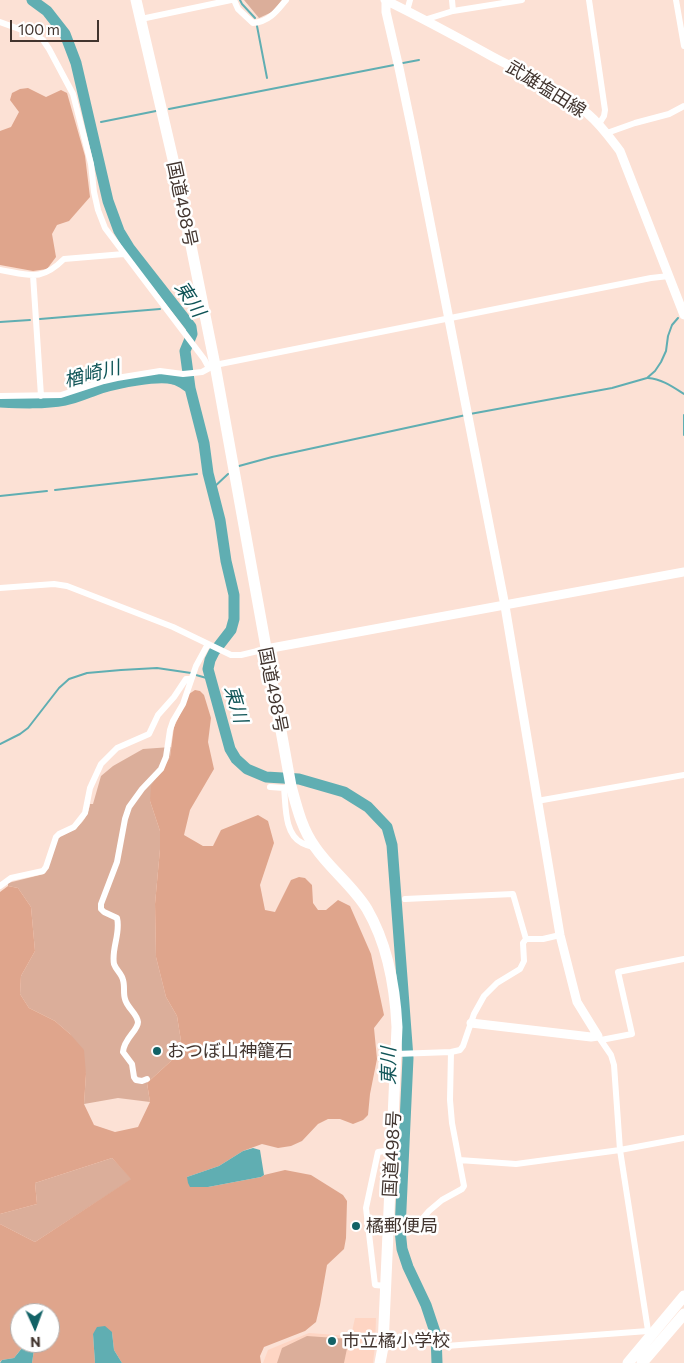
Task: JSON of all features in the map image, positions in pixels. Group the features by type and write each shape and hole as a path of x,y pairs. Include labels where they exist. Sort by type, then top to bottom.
{"highway":[{"name":"国道498号","path":"136,0 178,181 288,770 288,788 302,826 315,847 366,907 383,942 393,983 399,1054 392,1150 392,1222 380,1363"},
{"path":"628,1363 684,1296"},
{"path":"642,1363 684,1314"}],"street":[{"path":"141,19 233,0 238,9 253,23 268,19 277,12 286,0"},
{"path":"386,0 386,12 401,78 505,606 560,935 577,1002 611,1055 614,1065 620,1150 652,1363"},
{"name":"武雄塩田線","path":"386,0 551,88 572,101 599,124 620,151 684,315"},
{"path":"407,11 410,0"},
{"path":"452,0 453,11"},
{"path":"424,20 453,11 522,0"},
{"path":"589,0 605,110 599,124"},
{"path":"676,0 684,46"},
{"path":"0,22 43,40 49,49 73,94 91,164 98,210 105,228 186,336 212,367"},
{"path":"607,133 669,114 684,106"},
{"path":"0,270 33,275 46,274 64,259 124,254"},
{"path":"33,275 41,396"},
{"path":"0,396 61,395 104,381 160,371 183,374 202,372 212,367 668,276"},
{"path":"0,588 54,584 67,586 173,627 224,652 232,655 241,655 684,572"},
{"path":"147,1079 136,1080 132,1064 123,1052 124,1046 136,1030 138,1022 125,1000 124,982 114,964 117,918 104,912 101,909 101,904 117,862 125,819 134,800 161,769 166,757 173,721 183,704 196,666 210,645"},
{"path":"0,886 11,878 41,873 43,871 56,837 74,827 85,813 90,788 101,764 118,748 150,734 158,715 174,697 186,679 191,679"},
{"path":"537,801 684,775"},
{"path":"270,787 288,788"},
{"path":"399,1054 460,1050 464,1046 474,1014 484,996 497,983 520,969 524,960 523,942 526,940 513,894 405,899"},
{"path":"526,940 560,935"},
{"path":"471,1023 600,1038 632,1034 618,972 684,960"},
{"path":"366,1223 419,1222 424,1218 428,1210 464,1186 452,1123 450,1100 451,1052"},
{"path":"459,1160 516,1164 620,1150 684,1138"},
{"path":"386,1286 375,1285 366,1223 366,1208 378,1152 392,1150"},
{"path":"446,1346 648,1331"}],"shaded area":[{"path":"244,0 282,0 272,12 259,18"},
{"path":"28,88 46,97 61,90 67,93 85,156 90,197 69,221 57,225 52,234 56,257 47,269 33,271 0,265 0,131 11,127 19,112 10,100 12,93"},
{"path":"195,690 200,691 204,695 211,718 208,742 214,769 190,810 184,835 203,846 213,846 221,830 258,815 268,821 274,843 260,885 265,910 275,912 291,880 299,877 305,878 312,885 313,903 318,910 326,910 338,900 350,906 371,954 384,1015 374,1028 377,1059 368,1115 363,1120 353,1124 340,1119 328,1119 318,1124 302,1141 291,1146 278,1148 262,1144 243,1151 219,1166 187,1177 208,1187 261,1177 285,1170 311,1175 343,1195 347,1201 344,1249 327,1265 316,1322 305,1331 264,1347 260,1356 261,1363 122,1363 114,1350 112,1332 93,1334 95,1363 32,1363 34,1353 60,1353 60,1303 10,1303 10,1353 18,1353 14,1358 0,1362 0,1224 35,1242 131,1179 112,1158 35,1183 37,1204 0,1214 0,892 8,886 18,888 31,907 35,951 21,976 20,994 29,1008 55,1021 84,1050 86,1074 84,1104 94,1125 115,1132 138,1127 150,1102 147,1083 171,1061 181,1041 177,1016 166,997 156,957 155,904 160,831 150,801 151,786 170,757 174,727 189,694"},
{"path":"171,747 170,757 150,801 160,831 155,904 156,957 166,997 177,1016 181,1041 171,1061 147,1083 150,1102 118,1098 84,1104 86,1074 70,1034 55,1021 29,1008 20,994 21,976 35,951 31,907 18,888 8,886 8,883 44,874 58,838 75,829 86,816 90,804 93,804 101,776 113,766 143,749"},
{"path":"112,1158 132,1179 35,1242 0,1224 0,1214 37,1204 35,1183"},
{"name":"市立橘小学校","path":"355,1318 376,1318 373,1363 263,1363 268,1350 309,1333 351,1336"},
{"path":"307,1336 349,1339 344,1363 277,1363 282,1348"}],"water":[{"path":"253,1148 260,1150 264,1175 261,1177 208,1187 190,1187 187,1177 219,1166 243,1151"},
{"path":"105,1326 112,1332 114,1350 122,1363 95,1363 93,1334 97,1327"},
{"path":"18,1353 34,1353 32,1363 0,1363 2,1360 14,1358"}],"waterway":[{"name":"東川","path":"32,0 47,11 65,34 76,63 108,201 119,231 130,249 191,327 192,334 185,351 190,388 204,443 208,473 220,520 226,561 234,595 234,619 231,630 214,652 208,669 230,749 236,759 247,769 266,777 299,779 344,792 368,807 387,827 392,845 408,1058 400,1230 402,1249 408,1267 426,1305 436,1335 437,1363"},
{"path":"240,0 255,18"},
{"path":"257,26 267,78"},
{"path":"403,63 419,60"},
{"path":"169,109 394,65"},
{"path":"101,122 156,111"},
{"path":"40,319 160,309"},
{"path":"470,414 612,388 647,378 661,362 666,351 672,325 678,318"},
{"path":"0,322 30,320"},
{"name":"楢崎川","path":"0,402 32,403 57,401 74,398 117,384 157,378 182,382 190,388"},
{"path":"648,378 663,382 684,394"},
{"path":"239,466 272,457 466,415"},
{"path":"684,415 684,435"},
{"path":"55,490 197,474"},
{"path":"212,489 228,474"},
{"path":"0,496 47,491"},
{"path":"0,744 28,728 59,688 69,679 87,673 157,668 191,673"},
{"path":"196,675 210,679"}],"place":[{"name":"おつぼ山神籠石","path":"157,1051"},
{"name":"橘郵便局","path":"356,1226"},
{"name":"市立橘小学校","path":"332,1341"}]}
